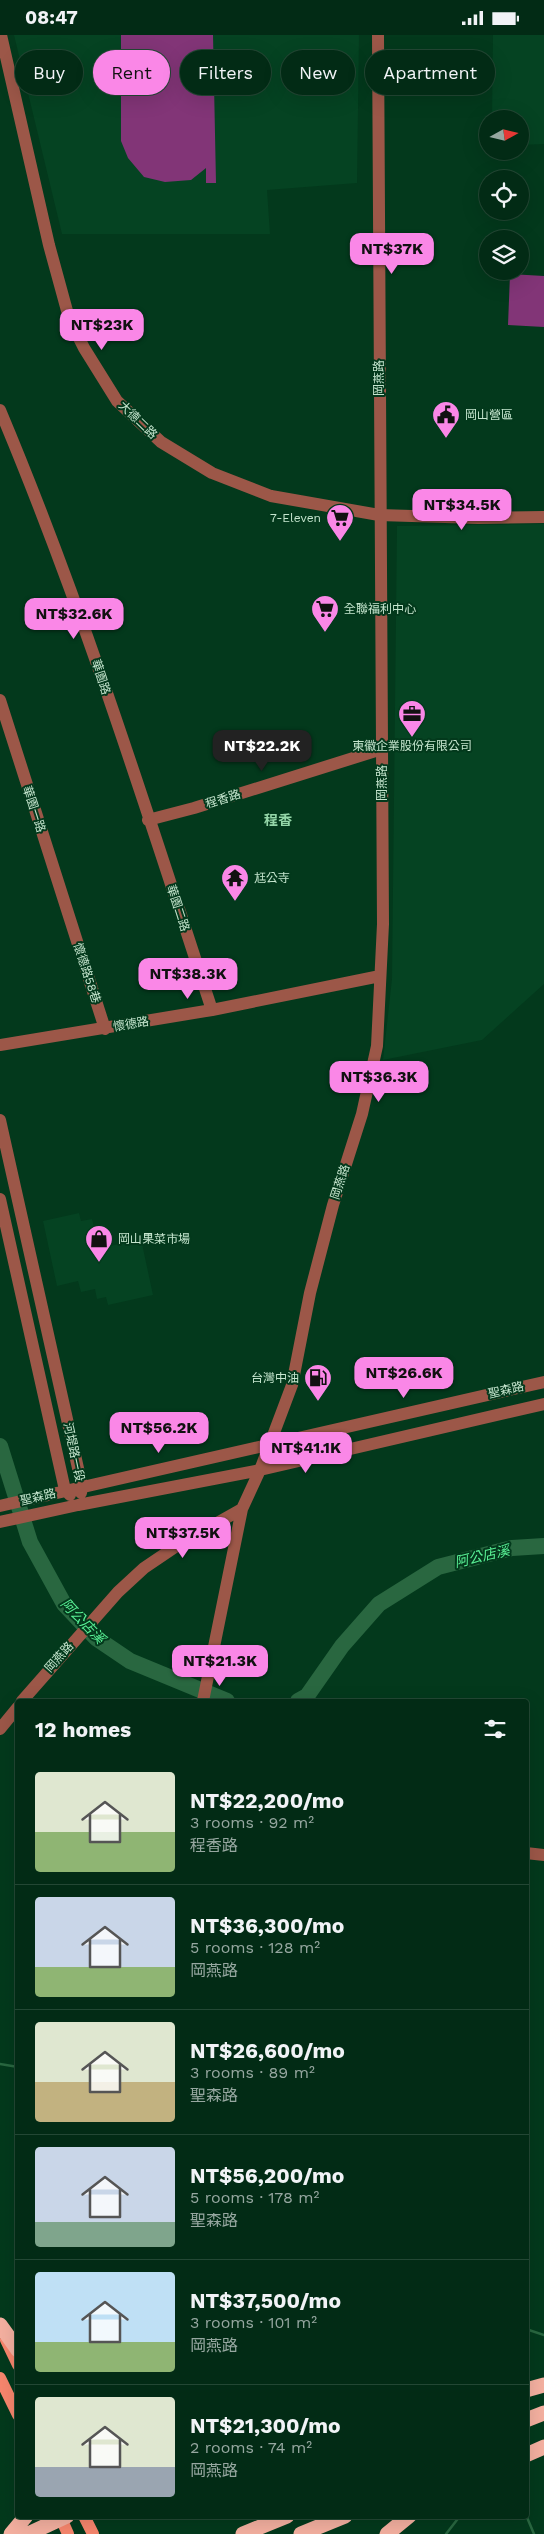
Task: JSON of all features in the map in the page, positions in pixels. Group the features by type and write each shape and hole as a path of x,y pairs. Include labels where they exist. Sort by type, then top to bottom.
{"highway":[{"path":"0,2325 15,2346"},
{"path":"529,2389 544,2385"},
{"path":"529,2419 544,2413"},
{"path":"529,2443 544,2437"},
{"path":"529,2454 544,2447"},
{"path":"11,2534 24,2519"},
{"path":"28,2534 59,2519"},
{"path":"242,2534 280,2519"},
{"path":"301,2534 338,2519"},
{"path":"387,2534 405,2519"}],"main road":[{"path":"0,2325 15,2358"},
{"path":"0,2378 15,2409"},
{"path":"64,2519 68,2534"},
{"path":"86,2519 93,2534"}],"street":[{"name":"大德二路","path":"1,35 49,245 69,318 84,348 117,401 161,442 212,473 271,496 379,515 478,518 544,517"},
{"name":"岡燕路","path":"203,1699 242,1509 260,1471 292,1385 310,1293 333,1205 362,1114 376,1046 383,924 379,515 378,35"},
{"name":"華園路","path":"0,410 32,487 95,656 164,863"},
{"name":"華園一路","path":"0,700 69,917"},
{"name":"程香路","path":"148,819 194,808 382,749"},
{"name":"華園二路","path":"164,863 212,1010"},
{"name":"懷德路58巷","path":"69,917 105,1029"},
{"name":"懷德路","path":"0,1045 212,1010 380,976"},
{"name":"河堤路一段","path":"0,1120 82,1486 78,1505 61,1491 0,1199"},
{"name":"聖森路","path":"0,1506 269,1443 544,1382"},
{"name":"聖森路","path":"0,1523 78,1505 260,1471 544,1404"},
{"name":"岡燕路","path":"24,1699 114,1597 144,1568 178,1545 242,1509"},
{"path":"0,1729 15,1711"},
{"path":"529,1853 544,1855"}],"shaded area":[{"path":"14,35 359,35 357,183 267,190 270,234 62,234 28,95 83,95 83,50 18,50"},
{"path":"121,35 213,35 213,50 180,50 180,95 214,95 216,183 206,183 206,168 191,180 165,182 144,177 128,158 121,141 121,95 170,95 170,50 121,50"},
{"path":"493,35 544,35 544,144 529,145 529,110 492,110 492,95 495,95 495,50 493,50"},
{"path":"529,275 544,276 544,327 508,325 510,280 529,280"},
{"path":"544,524 544,984 482,1040 383,1060 392,979 397,526"},
{"name":"岡山果菜市場","path":"79,1213 81,1221 92,1219 94,1227 105,1225 110,1246 141,1239 153,1295 108,1305 106,1297 97,1299 95,1289 81,1292 78,1281 57,1286 43,1221"}],"waterway":[{"name":"阿公店溪","path":"0,1446 30,1542 64,1604 96,1638 130,1661 222,1699"},
{"name":"阿公店溪","path":"302,1699 307,1696 342,1646 379,1604 438,1567 512,1548 544,1546"},
{"path":"0,2064 15,2066"},
{"path":"529,2330 544,2335"},
{"path":"446,2534 458,2519"},
{"path":"528,2519 534,2534"}],"place":[{"name":"岡山營區","path":"446,439"},
{"name":"7-Eleven","path":"340,542"},
{"name":"全聯福利中心","path":"325,633"},
{"name":"東徽企業股份有限公司","path":"412,738"},
{"name":"尪公寺","path":"235,902"},
{"name":"岡山果菜市場","path":"99,1263"},
{"name":"台灣中油","path":"318,1402"}],"district":[{"name":"程香","path":"278,820"}]}
